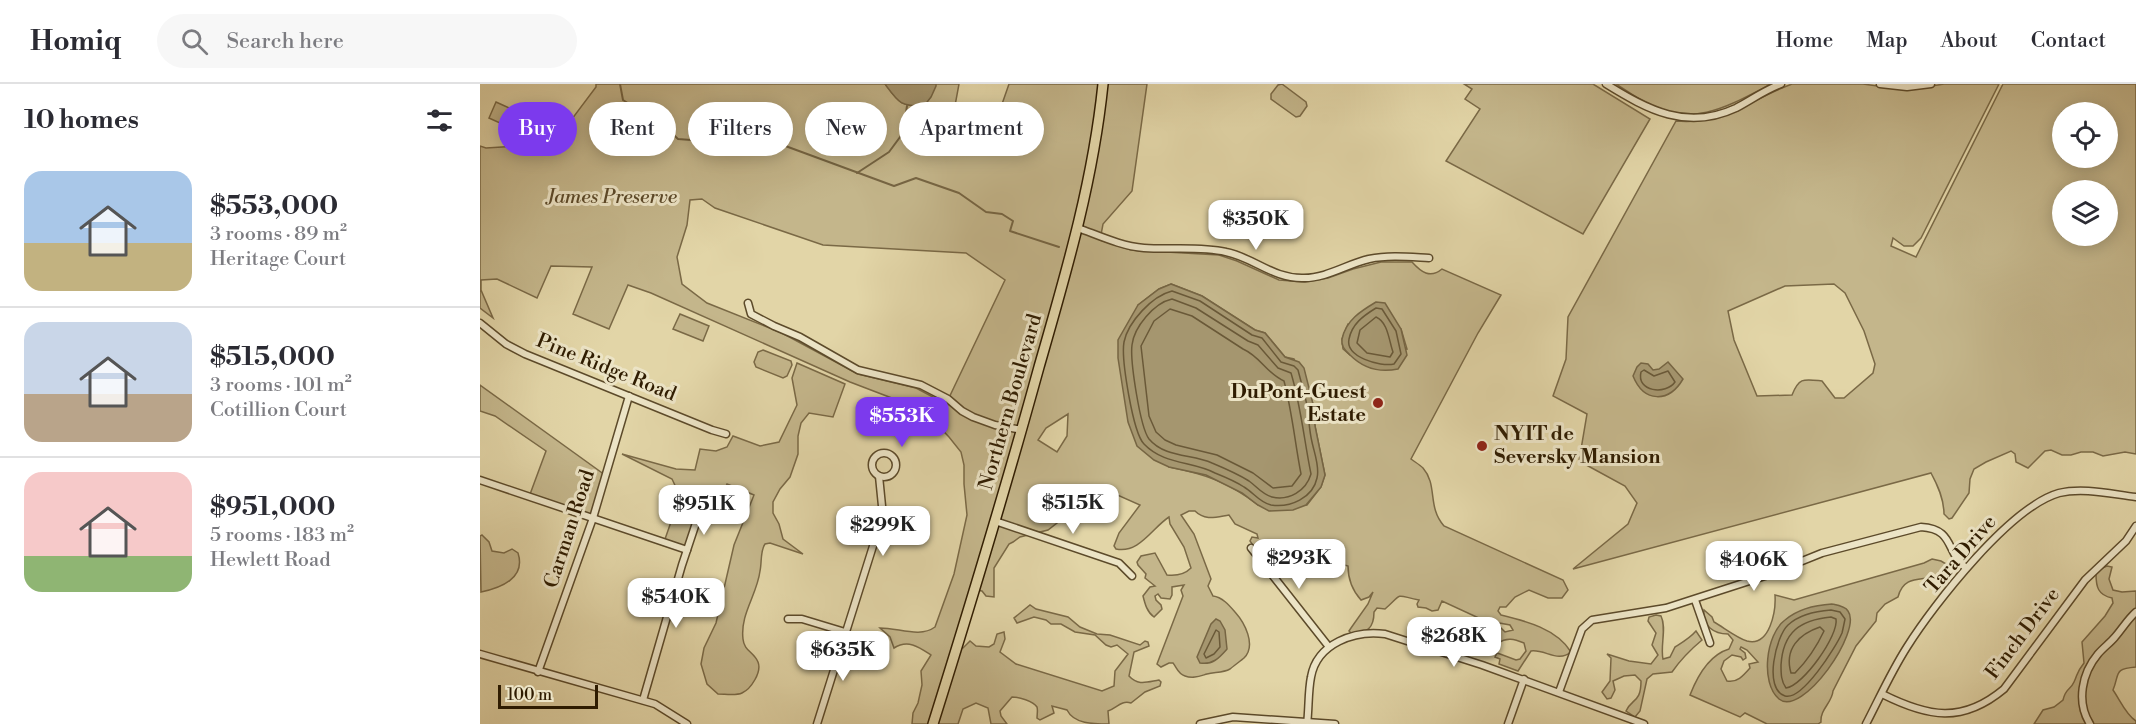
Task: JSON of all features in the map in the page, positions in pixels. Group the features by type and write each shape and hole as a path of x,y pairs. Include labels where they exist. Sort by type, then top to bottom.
{"main road":[{"name":"Northern Boulevard","path":"933,724 1022,430 1078,228 1094,153 1103,84"}],"street":[{"path":"1606,84 1650,109 1670,116 1690,118 1719,115 1781,84"},
{"path":"1881,84 1907,87 1931,84"},
{"path":"1078,228 1118,243 1142,248 1227,252 1281,276 1304,278 1323,275 1370,259 1395,256 1429,258"},
{"path":"748,303 751,314 760,320 800,337 858,370 921,385 948,399 973,417 995,425 1022,430"},
{"name":"Pine Ridge Road","path":"480,323 506,344 726,434"},
{"name":"Carman Road","path":"538,672 593,518 629,396"},
{"path":"817,724 879,527 882,506 879,476 873,470 872,462 879,453 887,453 894,457 896,468 888,476 879,476"},
{"path":"480,480 687,550"},
{"name":"Tara Drive","path":"1866,724 1906,648 1966,568 2027,508 2060,493 2078,490 2136,497"},
{"path":"643,700 699,514"},
{"path":"995,520 1119,563 1132,576"},
{"name":"Finch Drive","path":"1882,694 1918,712 1952,720 1987,703 2004,689 2085,579 2126,541 2136,526"},
{"path":"1559,692 1586,623 1602,617 1647,612 1695,600 1722,588 1765,576 1822,553 1922,527 1943,533 1955,557 1966,568"},
{"path":"1251,548 1329,647"},
{"path":"1695,600 1710,643"},
{"path":"2090,724 2081,699 2085,675 2097,654 2136,612"},
{"path":"788,620 802,619 845,632"},
{"path":"1307,722 1311,675 1317,660 1329,647 1352,636 1373,632 1524,679 1644,724"},
{"path":"480,654 643,700 666,709 687,724"},
{"path":"1508,724 1524,679"},
{"path":"1200,724 1233,717 1335,724"}],"green space":[{"name":"James Preserve","path":"596,84 885,84 901,102 899,102 899,156 1044,156 1044,102 1003,102 1009,84 1147,84 1132,191 1103,224 1100,240 1131,250 1219,255 1279,280 1305,282 1328,278 1381,262 1412,262 1426,273 1434,274 1442,269 1501,295 1478,333 1411,459 1428,475 1436,511 1444,526 1563,580 1568,590 1562,598 1548,598 1529,590 1515,597 1506,607 1500,607 1498,611 1501,615 1530,623 1558,637 1571,652 1556,656 1531,651 1518,671 1499,664 1500,659 1495,657 1497,653 1516,660 1520,659 1526,651 1524,643 1517,640 1508,639 1498,643 1493,641 1500,627 1505,632 1513,630 1510,625 1483,620 1442,601 1438,610 1432,611 1418,607 1419,600 1402,596 1385,609 1377,608 1373,622 1368,629 1351,633 1349,631 1368,604 1373,592 1369,597 1361,600 1351,584 1348,566 1313,556 1306,573 1275,560 1280,546 1268,556 1257,551 1250,541 1252,537 1258,538 1257,534 1235,524 1229,515 1207,517 1195,511 1189,511 1181,515 1194,534 1211,579 1208,586 1213,596 1225,602 1239,616 1248,634 1249,647 1244,658 1230,669 1196,677 1185,676 1173,663 1161,667 1157,664 1183,596 1181,590 1184,585 1172,587 1170,599 1161,598 1158,594 1155,596 1162,609 1154,617 1148,610 1143,596 1150,587 1155,586 1145,578 1146,574 1137,562 1141,556 1155,553 1167,575 1180,574 1191,568 1184,547 1170,524 1169,517 1132,548 1116,549 1114,546 1119,533 1140,505 1113,493 1088,498 1076,505 1048,530 1020,537 1009,544 994,568 994,597 986,596 982,591 975,590 957,646 963,648 970,641 976,646 989,647 994,644 997,634 1004,632 1005,639 1000,652 1016,664 1102,691 1114,686 1115,671 1128,654 1117,645 1111,647 1106,645 1095,635 1075,632 1061,624 1051,624 1034,617 1017,623 1014,618 1030,605 1036,609 1068,617 1080,627 1097,634 1110,635 1140,645 1145,641 1148,642 1149,646 1134,652 1129,676 1139,682 1159,680 1160,686 1145,692 1131,703 1122,703 1108,711 1109,724 1079,721 1067,710 1052,706 1054,713 1040,720 1037,718 1035,705 1012,697 1000,711 1007,724 991,724 988,708 976,703 963,709 958,724 912,724 922,685 921,671 931,655 909,644 894,648 890,637 880,628 923,632 935,627 954,574 967,515 961,452 923,410 850,382 651,293 628,285 609,329 573,314 592,267 551,266 537,298 497,279 481,280 481,290 493,318 480,308 480,146 498,147 498,156 577,156 577,112","holes":["702,199 715,208 823,245 966,253 1005,280 946,404 916,388 858,374 782,333 707,303 682,284 677,257 687,225 690,200","1171,284 1202,296 1255,330 1265,333 1285,357 1294,359 1313,404 1325,475 1321,487 1307,505 1258,505 1237,490 1216,480 1169,467 1138,305 1159,289","1348,324 1401,329 1407,349 1350,355 1343,349 1342,339","1068,414 1067,436 1057,452 1038,440 1046,428"]},
{"path":"936,84 959,84 956,102 926,102"},
{"path":"1282,84 1306,102 1307,106 1300,116 1296,117 1271,99 1271,94 1278,85"},
{"path":"1464,84 1593,84 1650,119 1583,234 1446,161 1480,109 1465,99 1472,89"},
{"path":"1616,84 1771,84 1712,111 1681,114 1648,104"},
{"path":"1792,84 1863,84 1907,90 1944,84 1999,84 1921,238 1913,246 1904,246 1893,238 1891,246 1916,257 2003,84 2136,84 2136,454 2125,452 2103,456 2093,452 2081,452 2062,455 2051,450 2045,451 2028,468 2016,462 2015,454 2011,451 1974,469 1970,479 1969,493 1949,519 1944,514 1940,493 1931,473 1573,569 1628,524 1637,503 1625,486 1579,461 1587,414 1553,396 1566,359 1568,317 1676,121 1709,119 1736,110","holes":["1834,284 1845,293 1864,331 1875,364 1873,373 1844,398 1835,398 1822,381 1811,380 1800,382 1792,395 1757,396 1734,340 1728,311 1785,286"]},
{"path":"496,102 498,103 498,122 489,118"},
{"path":"680,314 709,326 703,341 673,329"},
{"path":"763,350 791,361 792,365 787,376 783,378 756,367 754,362 758,352"},
{"path":"797,363 845,384 833,417 809,413 801,423 798,454 790,477 773,502 773,513 783,539 803,554 770,543 763,547 761,568 746,613 743,630 745,646 758,662 757,675 752,684 742,693 718,694 707,684 701,664 704,648 716,623 734,545 754,495 727,484 721,497 699,514 687,550 664,542 680,496 672,479 622,454 676,469 695,470 700,449 716,451 727,447 733,436 760,446 779,442 797,405 792,378"},
{"path":"480,385 605,475 593,518 529,497 546,451 495,416 480,411"},
{"path":"482,535 489,542 492,551 504,553 512,549 518,553 520,562 515,575 510,580 496,588 481,592 480,536"},
{"path":"1932,559 1941,561 1946,564 1946,570 1940,575 1906,583 1901,588 1898,597 1885,604 1877,613 1876,621 1856,646 1822,713 1821,722 1818,724 1767,724 1745,713 1740,717 1690,695 1705,667 1715,656 1729,649 1733,640 1728,634 1714,631 1707,625 1704,610 1714,622 1735,635 1747,641 1755,641 1761,639 1770,626 1775,595 1794,600","holes":["1741,647 1758,662 1749,664 1750,668 1740,678 1727,681 1721,669 1724,661 1732,655 1741,657 1743,660 1746,658 1745,653 1740,649"]},
{"path":"2107,566 2112,567 2109,579 2113,590 2136,591 2136,667 2124,669 2118,673 2113,690 2136,724 2034,724 2043,710 2054,707 2063,700 2065,693 2073,685 2084,663 2082,642 2105,616 2113,603 2112,598 2101,593 2097,583 2096,574"},
{"path":"1661,616 1663,621 1663,659 1670,657 1675,647 1696,631 1702,640 1672,672 1653,674 1647,679 1640,711 1635,717 1626,711 1640,693 1641,681 1635,675 1624,676 1613,681 1615,690 1611,698 1607,699 1602,692 1610,681 1611,658 1607,654 1629,661 1651,664 1658,655 1652,645 1656,633 1648,621 1649,617"}],"water":[{"path":"885,84 936,84 927,102 901,102"},
{"path":"1171,284 1202,296 1255,330 1265,333 1285,357 1299,362 1304,368 1313,404 1325,475 1321,487 1306,505 1293,510 1269,511 1242,493 1206,475 1169,467 1154,460 1137,446 1128,422 1118,358 1118,340 1138,305 1159,289"},
{"path":"1376,302 1385,303 1401,329 1407,355 1398,369 1378,370 1366,366 1346,352 1343,346 1342,339 1347,326"},
{"path":"1668,362 1683,379 1677,387 1664,396 1657,397 1643,391 1633,376 1637,367 1641,363 1648,364 1653,370 1659,369"},
{"path":"1832,604 1847,609 1850,621 1847,636 1839,653 1828,670 1802,696 1789,701 1779,699 1769,682 1768,659 1773,636 1785,620 1801,610"},
{"path":"1216,619 1220,621 1225,630 1227,649 1212,662 1200,663 1197,657 1211,624"}],"waterway":[{"path":"620,84 623,100 665,127 678,139 691,140 716,115 736,127 740,135 780,144 894,186 916,178 959,193 986,212 1002,214 1013,221 1010,231 1059,247"},
{"path":"857,173 889,152 899,138"}],"place":[{"name":"DuPont-Guest Estate","path":"1378,403"},
{"name":"NYIT de Seversky Mansion","path":"1482,446"}]}
